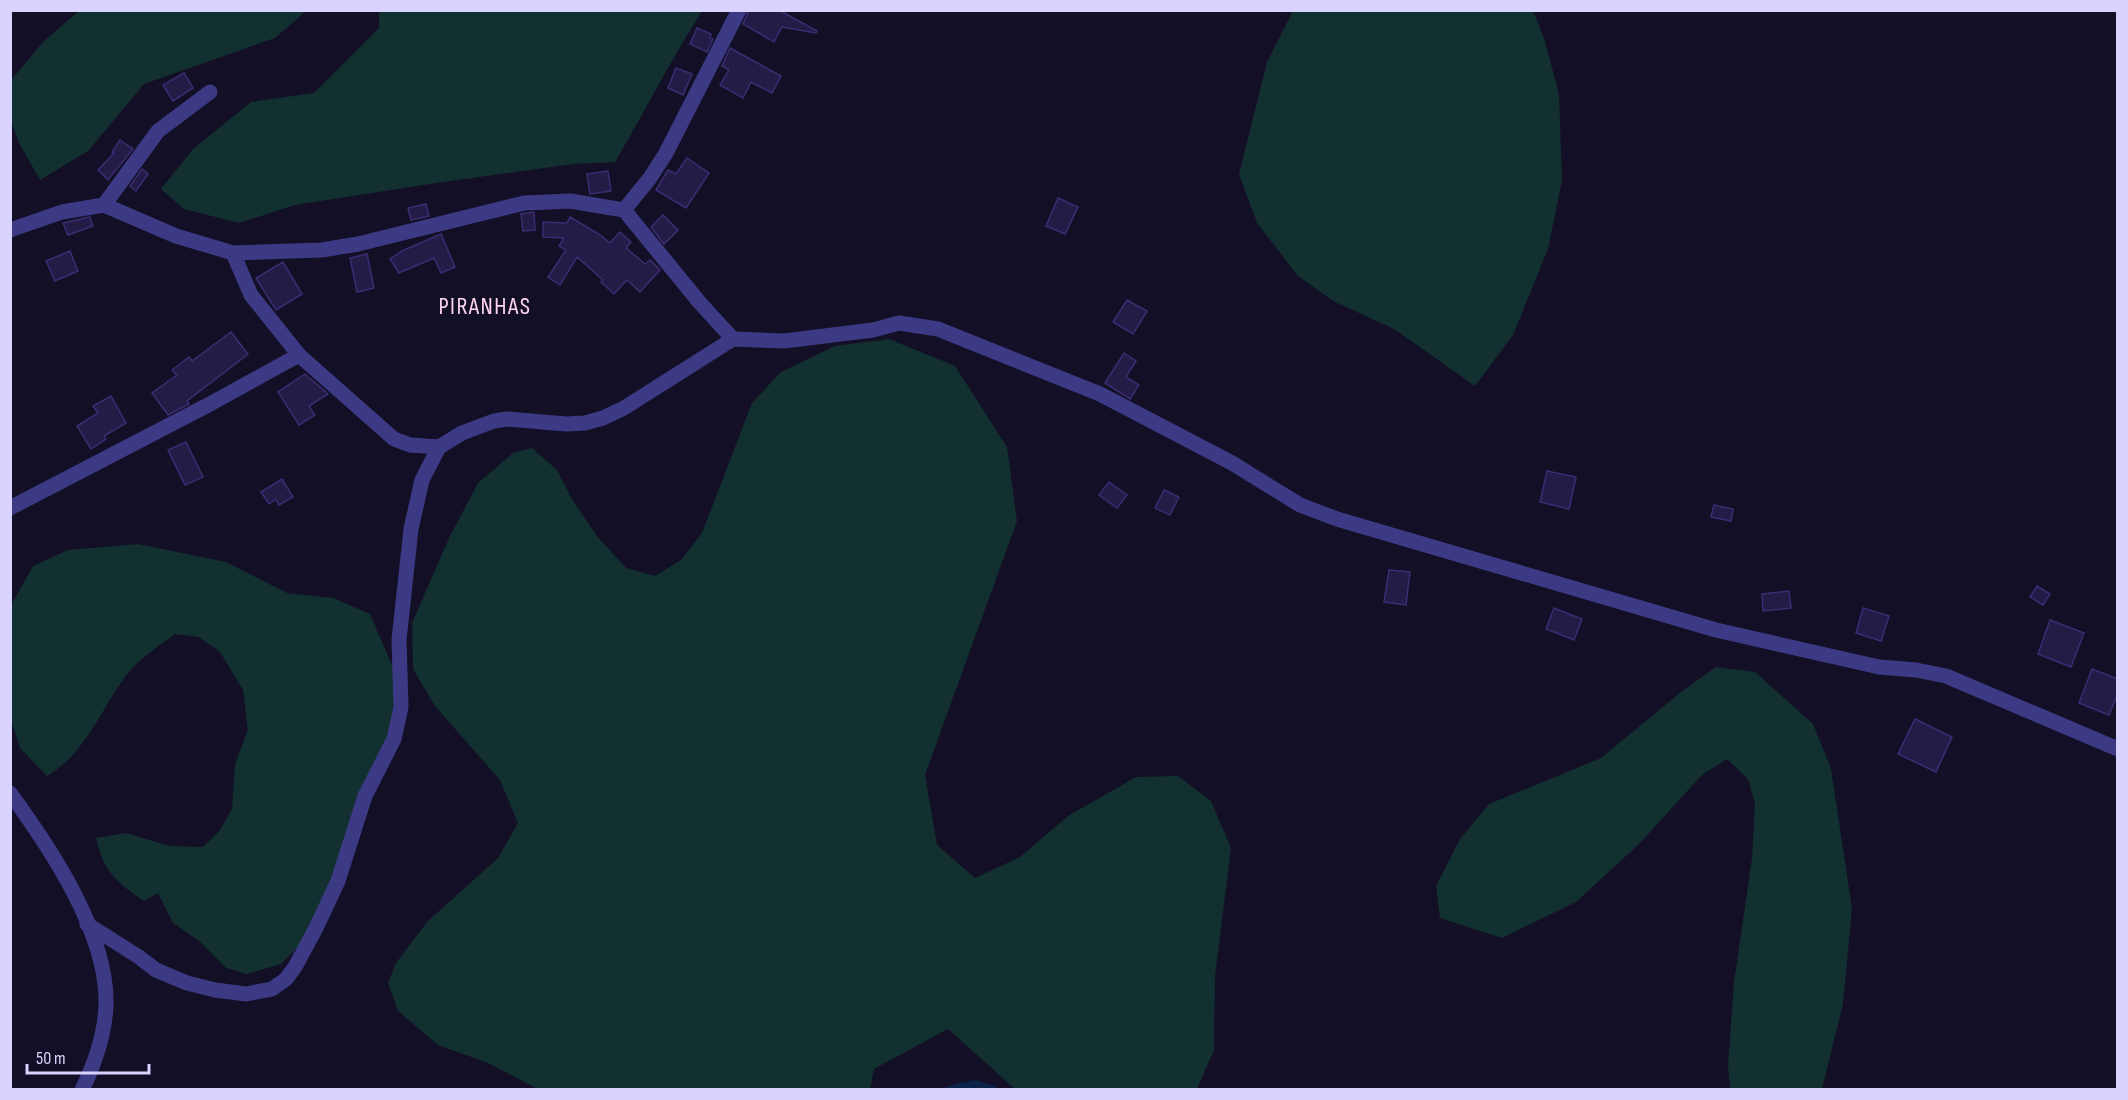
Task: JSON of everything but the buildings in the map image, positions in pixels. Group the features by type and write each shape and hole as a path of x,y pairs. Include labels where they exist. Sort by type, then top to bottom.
{"street":[{"path":"624,210 650,178 666,153 739,10"},
{"path":"104,205 158,131 210,92"},
{"path":"10,230 62,212 104,205 176,236 233,254 322,250 358,244 524,203 570,201 624,210 700,303 733,339"},
{"path":"233,254 250,295 299,355 394,440 410,446 439,447"},
{"path":"87,924 156,970 187,983 215,990 246,994 272,989 286,979 295,968 338,881 365,796 394,739 401,707 399,640 411,529 422,480 439,447 462,433 494,421 507,419 566,424 585,423 603,418 624,408 733,339 784,341 873,330 899,323 938,329 1100,394 1232,463 1300,505 1337,519 1716,630 1879,667 1916,670 1946,676 2118,749"},
{"path":"10,508 299,355"},
{"path":"10,793 64,876 87,924 104,974 106,1004 103,1030 96,1058 82,1089"}],"green space":[{"path":"379,10 702,11 615,162 574,164 295,205 239,223 184,209 161,189 193,149 251,102 314,93 379,28"},
{"path":"79,11 306,11 275,38 144,84 88,151 40,180 18,141 11,121 11,80 44,41"},
{"path":"1293,11 1533,11 1544,38 1559,94 1562,180 1548,249 1513,335 1475,386 1394,329 1333,301 1298,276 1257,223 1239,174 1267,62"},
{"path":"889,339 955,366 1007,447 1017,521 925,775 937,845 975,878 1020,857 1068,816 1136,777 1178,776 1211,801 1231,848 1215,976 1214,1050 1197,1089 1015,1089 948,1029 874,1069 870,1090 538,1089 488,1063 438,1045 398,1011 388,983 396,963 427,922 498,858 518,823 500,780 435,706 413,669 412,623 450,536 478,483 513,453 532,448 557,470 573,501 597,536 626,568 655,576 681,560 702,533 752,403 781,372 835,346"},
{"path":"138,544 226,562 287,593 333,598 370,614 397,677 390,731 357,797 326,897 303,942 281,964 247,974 226,968 199,941 173,923 158,893 144,901 112,875 103,859 96,838 126,833 169,846 203,847 220,830 232,809 235,764 248,730 243,690 220,652 199,637 175,634 135,665 116,690 82,744 60,767 47,776 20,748 11,720 10,607 33,566 68,550"},
{"path":"1716,667 1755,672 1813,724 1831,769 1852,908 1843,1004 1822,1089 1730,1089 1728,1066 1734,982 1752,858 1755,804 1748,779 1727,759 1702,775 1639,844 1576,902 1502,938 1440,918 1436,886 1460,839 1489,804 1601,758 1681,692"}],"water":[{"path":"976,1080 998,1089 941,1089 959,1083"}],"district":[{"name":"PIRANHAS","path":"485,306"}]}
